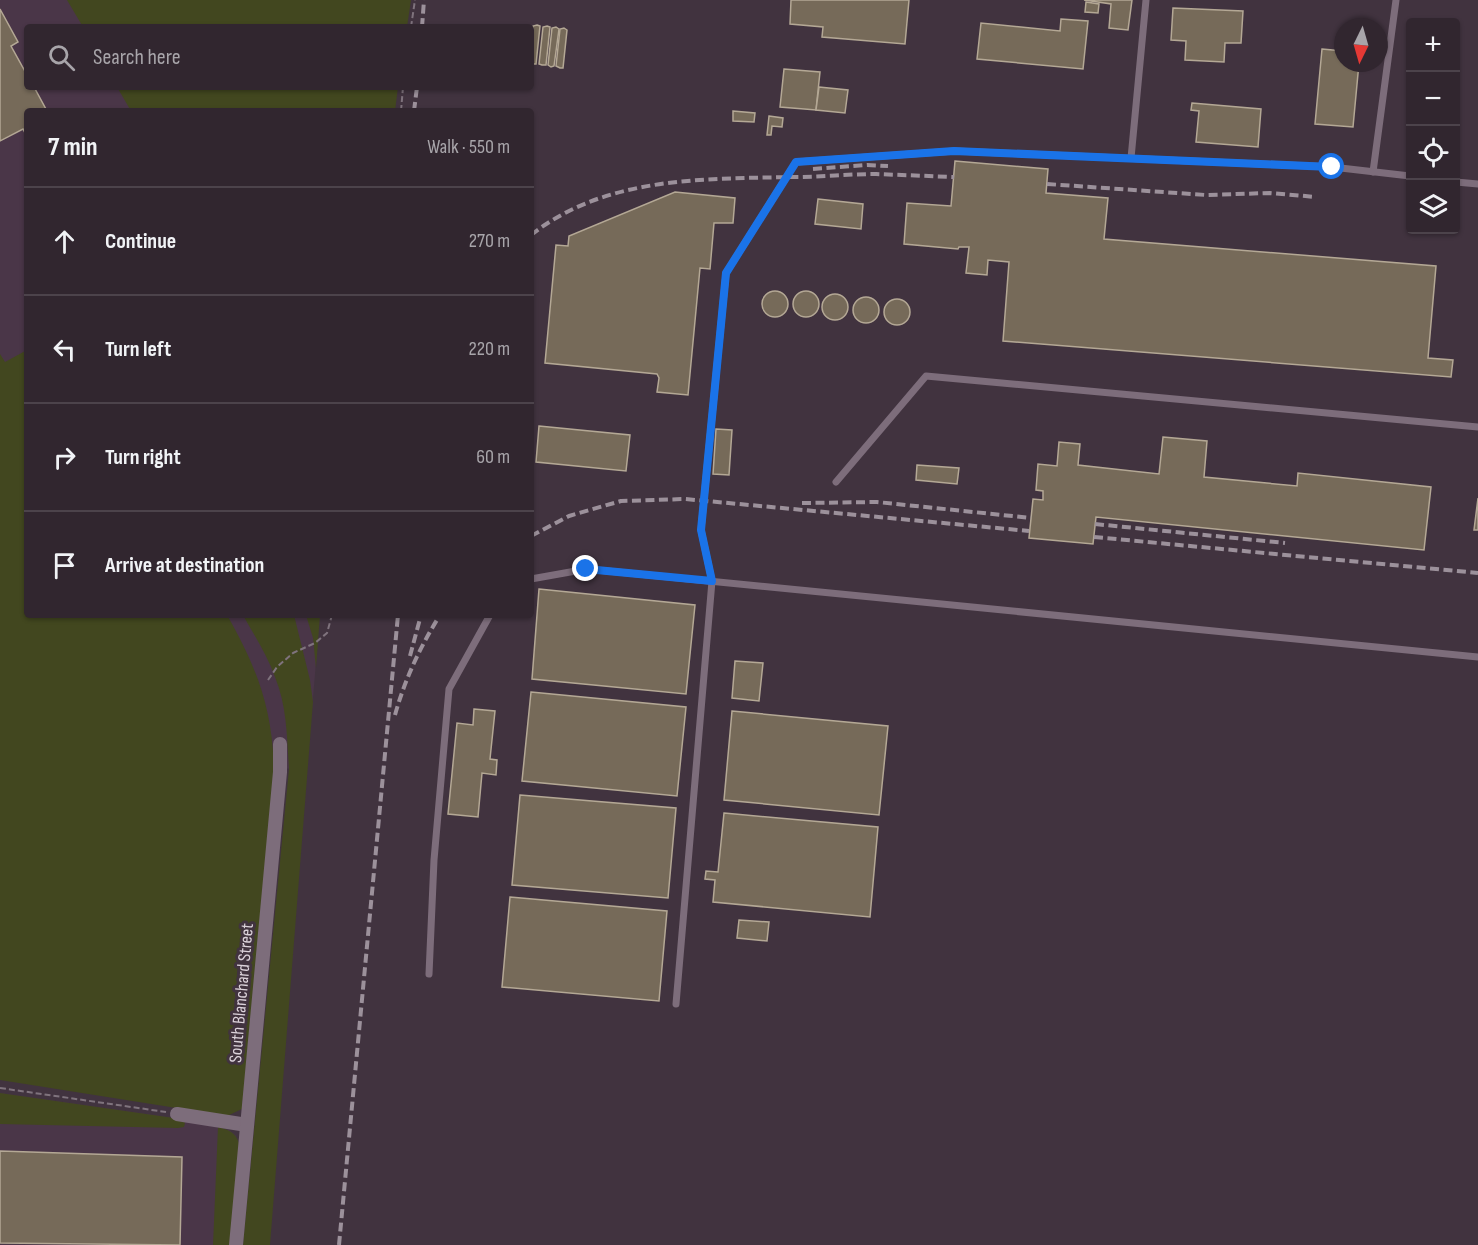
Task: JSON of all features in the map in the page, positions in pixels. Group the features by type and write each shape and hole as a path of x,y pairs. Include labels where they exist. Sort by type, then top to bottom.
{"street":[{"name":"South Blanchard Street","path":"236,1245 280,744"},
{"path":"177,1113 248,1125"}],"lane":[{"path":"1131,158 1146,0"},
{"path":"1373,172 1396,0"},
{"path":"676,1004 712,581 701,530 726,273 796,162 954,151 1332,167 1406,176"},
{"path":"1460,182 1478,184"},
{"path":"836,482 926,376 1478,427"},
{"path":"534,578 586,569 1478,657"},
{"path":"429,974 434,860 449,689 488,618"}],"path":[{"path":"411,24 415,0"},
{"path":"401,108 403,90"},
{"path":"268,680 277,667 293,653 315,643 327,633 331,618"},
{"path":"0,1088 177,1113"}],"shaded area":[{"path":"0,0 92,0 105,24 24,24 24,90 142,90 151,108 24,108 24,618 320,618 307,769 257,768 0,731"},
{"path":"0,1093 174,1118 229,1130 236,1136 230,1245 0,1245"}],"green space":[{"path":"67,0 411,0 407,24 81,24"},
{"path":"119,90 398,90 395,108 129,108"},
{"path":"24,352 24,618 229,618 247,653 261,689 270,726 274,769 242,1109 227,1116 0,1080 0,354 5,362"},
{"path":"245,618 295,618 313,702 270,1245 243,1245 289,769 282,699 260,645"},
{"path":"307,618 320,618 316,668 313,638"},
{"path":"0,1093 182,1119 185,1123 184,1127 178,1128 0,1124"},
{"path":"218,1127 231,1132 239,1143 230,1245 213,1245"}],"building":[{"path":"791,0 909,0 905,44 822,37 823,27 790,24"},
{"path":"1084,0 1132,0 1128,30 1109,28 1111,4"},
{"path":"1086,2 1099,4 1098,13 1085,12"},
{"path":"1173,8 1243,11 1241,43 1225,43 1224,62 1185,60 1186,41 1171,40"},
{"path":"0,9 18,42 11,46 24,70 24,90 36,90 45,108 24,108 24,131 23,129 0,141"},
{"path":"1061,19 1088,21 1083,69 977,59 981,23 1060,31"},
{"path":"534,26 540,26 536,64 534,64"},
{"path":"543,27 550,27 546,65 542,65 539,64"},
{"path":"552,28 559,29 554,66 551,67 548,65"},
{"path":"560,29 567,30 563,68 560,68 556,66"},
{"path":"1322,49 1334,50 1334,72 1358,72 1353,127 1315,124"},
{"path":"784,69 820,72 816,110 780,107"},
{"path":"819,87 848,90 845,113 816,110"},
{"path":"1192,103 1261,109 1258,147 1196,142 1199,111 1191,110"},
{"path":"733,111 755,113 754,122 733,121"},
{"path":"769,116 783,118 782,127 772,126 771,135 767,135"},
{"path":"955,161 1048,169 1046,193 1108,198 1104,239 1436,266 1428,358 1453,360 1451,377 1003,341 1009,262 988,260 987,275 966,273 969,247 958,249 904,244 907,203 951,206"},
{"path":"675,192 735,198 733,223 714,223 710,269 700,268 688,395 657,392 659,378 657,374 545,363 556,245 568,246 569,236"},
{"path":"818,199 863,204 861,229 815,224"},
{"path":"775,291 784,295 788,304 784,313 775,317 766,313 762,304 766,295"},
{"path":"806,291 815,295 819,304 815,313 806,317 797,313 793,304 797,295"},
{"path":"835,294 844,298 848,307 844,316 835,320 826,316 822,307 826,298"},
{"path":"866,297 875,301 879,310 875,319 866,323 857,319 853,310 857,301"},
{"path":"897,299 906,303 910,312 906,321 897,325 888,321 884,312 888,303"},
{"path":"539,426 630,435 626,471 536,462"},
{"path":"716,429 732,430 729,475 713,474"},
{"path":"1163,437 1207,441 1204,477 1297,486 1298,473 1431,487 1424,550 1096,517 1093,544 1029,538 1033,499 1043,500 1043,491 1036,490 1038,464 1057,466 1059,442 1080,444 1078,465 1159,474"},
{"path":"917,465 959,468 957,484 916,480"},
{"path":"1478,498 1478,530 1474,530"},
{"path":"539,589 695,605 686,694 532,679"},
{"path":"735,661 763,663 759,701 732,698"},
{"path":"531,692 686,707 677,796 522,781"},
{"path":"474,709 495,711 490,759 497,760 496,775 482,773 478,817 448,814 457,723 473,725"},
{"path":"732,711 888,726 879,815 724,800"},
{"path":"520,795 676,808 668,898 512,885"},
{"path":"724,813 878,827 870,917 713,902 715,880 705,879 706,871 718,872"},
{"path":"510,897 667,911 659,1001 502,987"},
{"path":"739,920 769,922 767,941 737,938"},
{"path":"0,1151 182,1157 180,1245 0,1243"}],"railway":[{"path":"422,24 424,0"},
{"path":"414,108 417,90"},
{"path":"813,169 867,165 888,166"},
{"path":"534,233 560,216 591,201 623,191 656,185 725,179 866,174 954,177"},
{"path":"1047,184 1206,195 1270,193 1316,197"},
{"path":"534,534 569,516 621,501 685,499 1029,531"},
{"path":"802,503 877,502 1031,518"},
{"path":"1095,524 1285,543"},
{"path":"1094,537 1478,573"},
{"path":"339,1245 398,618"},
{"path":"410,656 420,618"},
{"path":"395,715 414,664 438,618"}],"route":[{"path":"586,569 712,581 701,530 726,273 796,162 954,151 1332,167"}]}
